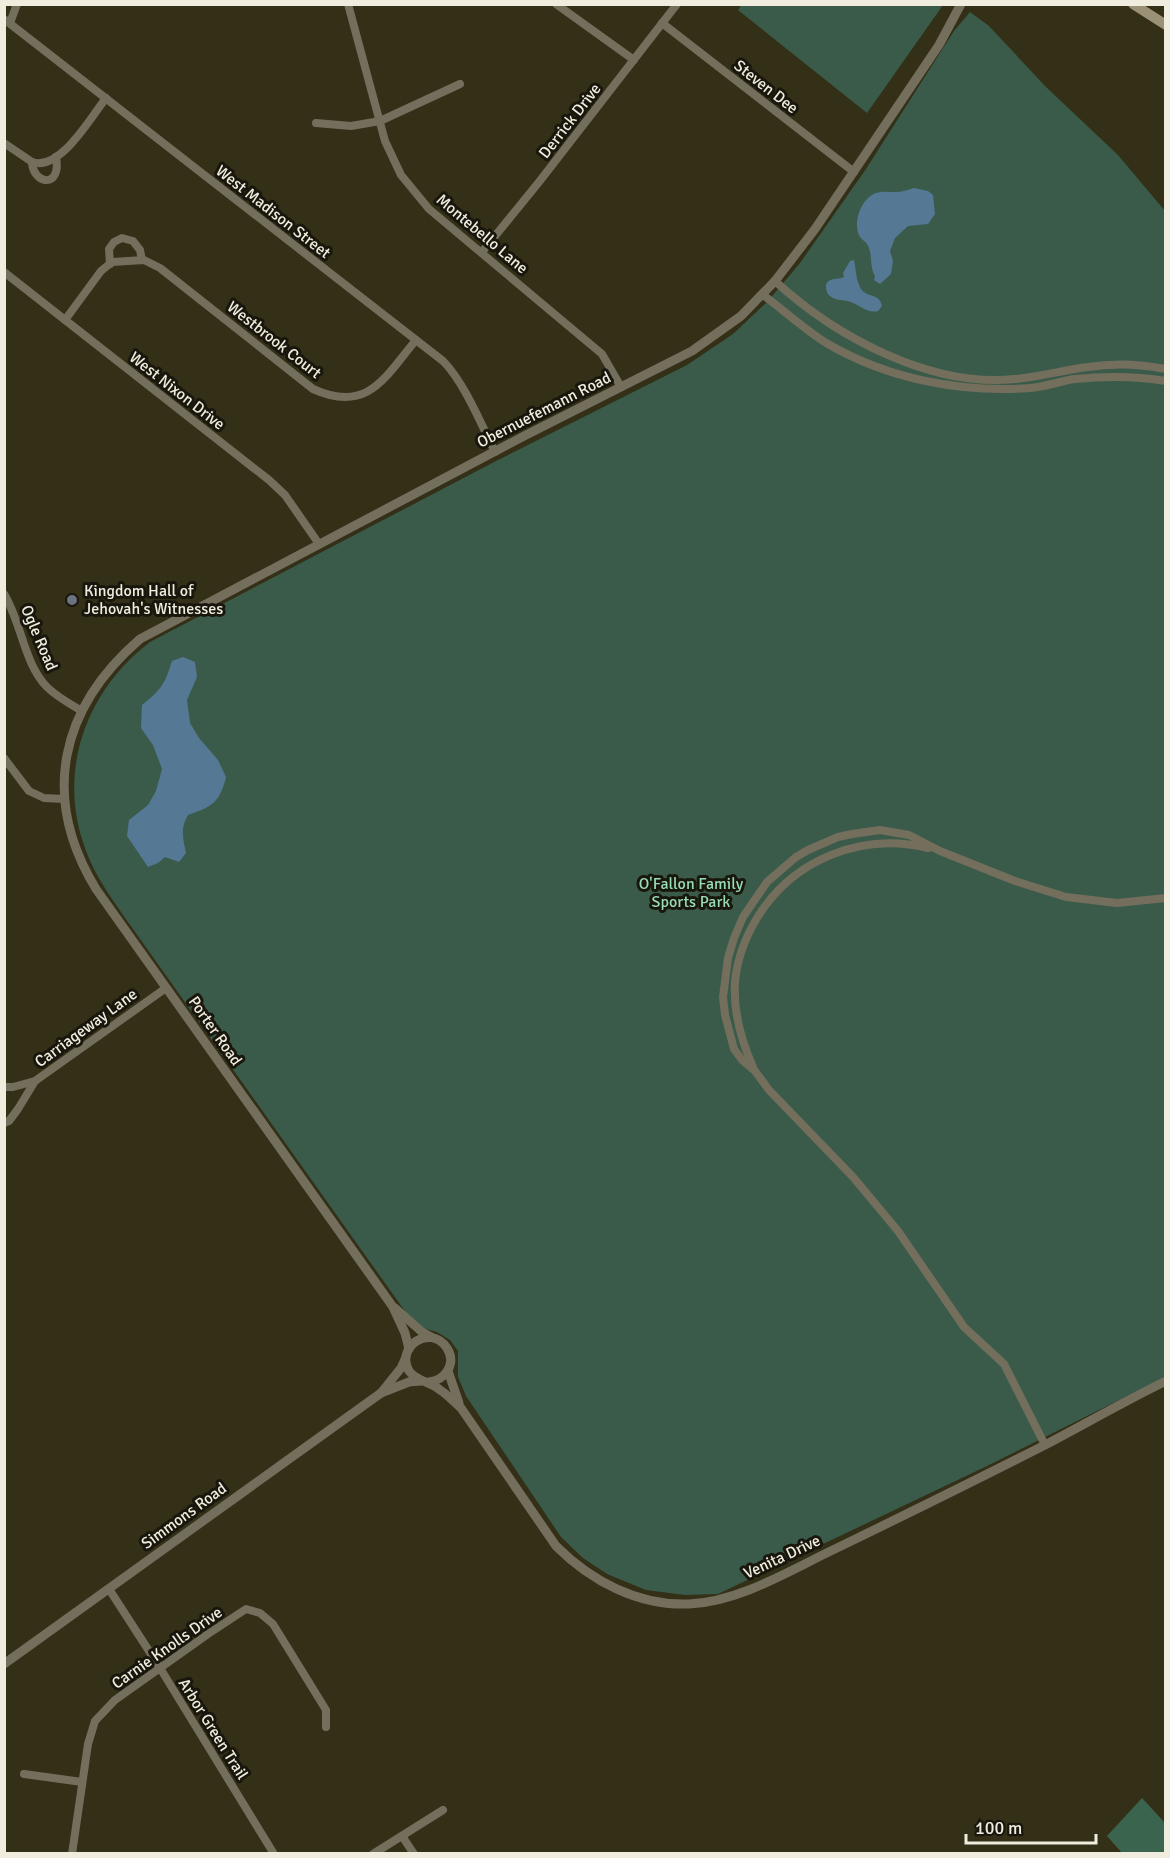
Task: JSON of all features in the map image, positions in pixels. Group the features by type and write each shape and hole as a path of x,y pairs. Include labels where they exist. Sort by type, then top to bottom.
{"main road":[{"path":"1133,4 1166,24"}],"street":[{"path":"7,21 17,4"},
{"name":"Montebello Lane","path":"348,4 385,141 401,176 429,209 602,354 621,387"},
{"path":"556,4 634,60"},
{"name":"Derrick Drive","path":"482,252 677,4"},
{"name":"Obernuefemann Road","path":"68,752 82,711 99,682 119,658 140,639 700,346 741,316 775,281 815,229 939,45 961,4"},
{"name":"West Madison Street","path":"7,21 451,369 495,452"},
{"name":"Steven Dee","path":"662,23 854,172"},
{"path":"316,123 351,126 380,121 460,84"},
{"path":"4,143 32,162 52,161 74,141 106,98"},
{"path":"32,162 35,174 41,179 49,180 54,177 58,168 56,157"},
{"name":"Westbrook Court","path":"65,320 101,271 110,264 109,249 114,242 122,238 133,240 140,250 142,260 160,268 313,389 328,396 345,399 372,390 416,340"},
{"path":"110,264 142,260"},
{"name":"West Nixon Drive","path":"4,272 269,480 285,495 319,544"},
{"path":"775,281 805,307 852,338 932,371 954,376 994,381 1036,377 1088,366 1130,365 1166,369"},
{"path":"763,295 810,332 849,355 874,366 917,379 960,387 1006,389 1033,388 1075,379 1105,377 1166,381"},
{"name":"Ogle Road","path":"4,594 32,662 45,685 82,711"},
{"name":"Porter Road","path":"68,752 64,772 64,799 72,839 86,872 393,1307 405,1333 408,1353"},
{"path":"4,758 29,791 44,798 64,799"},
{"path":"1045,1445 1004,1364 964,1327 898,1231 854,1177 769,1090 734,1049 725,1015 724,978 728,957 738,927 753,900 767,882 796,857 838,837 880,830 909,835 940,851 1015,881 1066,897 1117,903 1166,898"},
{"path":"754,1071 739,1028 735,1003 737,964 746,938 762,910 776,893 805,868 822,858 846,849 867,844 889,843 911,844 940,851"},
{"name":"Carriageway Lane","path":"4,1124 18,1109 35,1081 166,988"},
{"path":"4,1087 35,1081"},
{"name":"Porter Road","path":"393,1307 422,1332 433,1338"},
{"path":"424,1337 433,1338 440,1341 449,1352 451,1359 448,1371 442,1378 426,1382 414,1377 410,1372 408,1353 418,1340 424,1337"},
{"name":"Simmons Road","path":"381,1393 401,1368 408,1353"},
{"name":"Venita Drive","path":"448,1371 461,1408"},
{"name":"Simmons Road","path":"4,1664 381,1393 409,1382 426,1382"},
{"name":"Venita Drive","path":"426,1382 441,1390 461,1408 556,1546 572,1563 616,1590 644,1599 691,1604 722,1599 751,1589 906,1515 1166,1382"},
{"name":"Arbor Green Trail","path":"109,1589 274,1854"},
{"name":"Carnie Knolls Drive","path":"72,1854 88,1744 95,1721 115,1700 246,1609 260,1613 273,1623 326,1710 326,1727"},
{"path":"24,1774 82,1782"},
{"path":"373,1854 443,1810"},
{"path":"402,1836 414,1854"}],"green space":[{"path":"943,4 867,113 738,10 741,5"},
{"name":"O'Fallon Family Sports Park","path":"970,12 989,26 1046,87 1118,155 1165,211 1165,1377 987,1466 718,1594 685,1595 646,1590 607,1574 583,1558 561,1537 466,1396 458,1377 458,1351 450,1340 437,1332 423,1328 407,1314 105,889 86,852 76,814 74,786 77,758 84,732 95,706 128,661 150,642 498,460 687,365 733,334 768,301 800,263 866,169 954,31"},
{"path":"1142,1798 1165,1823 1165,1853 1122,1853 1107,1836"}],"water":[{"path":"914,188 928,191 933,195 935,214 928,224 908,226 895,238 890,251 893,261 891,274 880,284 874,280 869,248 858,232 859,212 866,200 876,193 900,192"},
{"path":"854,260 861,289 881,302 882,306 878,311 870,311 848,301 834,298 827,293 828,282 844,277 843,273 850,261"},
{"path":"183,657 195,662 197,677 187,700 190,723 199,738 218,760 226,777 218,798 209,806 188,815 185,820 183,838 186,853 179,862 165,857 148,867 127,836 129,820 148,805 156,791 162,769 153,745 141,728 142,705 162,686 172,661"}],"place":[{"name":"Kingdom Hall of Jehovah's Witnesses","path":"72,600"}]}
